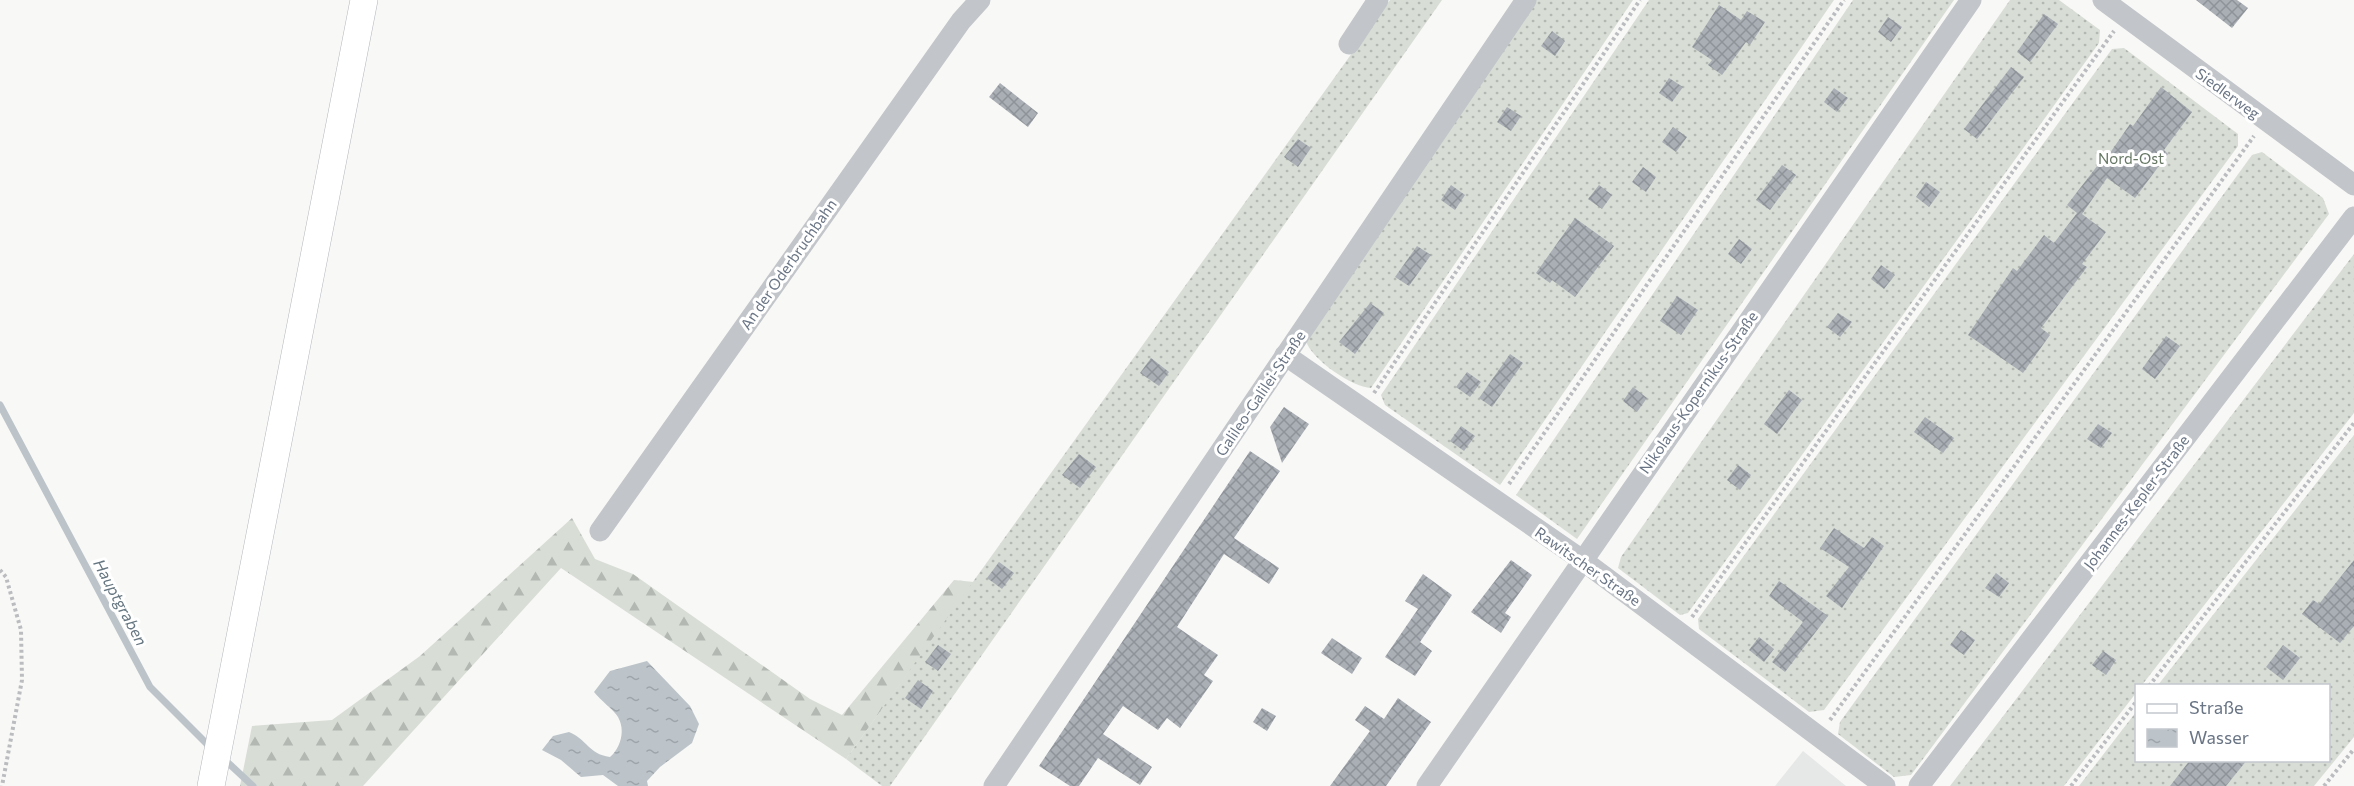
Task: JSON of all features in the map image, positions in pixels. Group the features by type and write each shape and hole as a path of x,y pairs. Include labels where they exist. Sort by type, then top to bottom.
{"main road":[{"path":"213,777 364,0"}],"street":[{"name":"An der Oderbruchbahn","path":"600,531 961,21 980,0"},
{"path":"1348,44 1378,0"},
{"name":"Galileo-Galilei-Straße","path":"994,786 1526,0"},
{"name":"Nikolaus-Kopernikus-Straße","path":"1427,786 1971,0"},
{"name":"Siedlerweg","path":"2103,0 2354,185"},
{"name":"Johannes-Kepler-Straße","path":"1918,786 2354,217"},
{"name":"Rawitscher Straße","path":"1285,355 1582,560 1885,786"}],"path":[{"path":"1364,409 1641,0"},
{"path":"1497,502 1844,0"},
{"path":"1681,632 2125,16"},
{"path":"1819,735 2266,120"},
{"path":"2151,684 2354,423"},
{"path":"0,570 6,577 22,640 22,680 2,786"},
{"path":"2071,786 2135,703"},
{"path":"2324,786 2354,749"}],"shaded area":[{"path":"1803,751 1846,786 1775,786"}],"green space":[{"path":"1390,0 1442,0 890,786 882,786 846,759"},
{"path":"1535,0 1633,0 1371,388 1354,383 1324,364 1306,341"},
{"path":"1649,0 1834,0 1500,485 1385,405 1381,395"},
{"path":"1853,0 1954,0 1577,539 1516,495"},
{"path":"2010,0 2059,0 2100,30 2099,43 1688,613 1680,615 1618,568 1621,557"},
{"name":"Nord-Ost","path":"2124,48 2238,134 2238,146 1824,710 1809,712 1699,629 1698,619 2112,49"},
{"path":"2262,152 2323,198 2329,214 1911,775 1894,777 1838,734 1840,722 2252,155"},
{"path":"2354,254 2354,413 2143,684 2135,684 2135,694 2064,786 1950,786"},
{"path":"2354,435 2354,737 2314,786 2079,786 2135,713 2135,762 2330,762 2330,684 2159,684"},
{"path":"572,518 595,559 633,574 810,699 842,715 954,580 974,582 846,759 561,568 363,786 240,786 252,726 332,720 420,656"}],"water":[{"path":"647,661 690,706 699,724 692,743 660,767 647,781 648,786 618,786 603,775 581,777 561,760 542,750 553,736 569,732 580,738 592,750 610,757 617,749 622,728 616,714 594,692 610,671"}],"building":[{"path":"2196,0 2237,0 2248,8 2232,28"},
{"path":"1719,5 1741,20 1747,11 1765,22 1750,45 1746,42 1722,75 1708,65 1712,60 1692,47"},
{"path":"2044,14 2058,24 2030,62 2017,52"},
{"path":"1888,17 1902,27 1891,42 1878,32"},
{"path":"1552,31 1565,41 1555,56 1541,46"},
{"path":"2011,67 2024,77 1977,139 1964,129"},
{"path":"1669,78 1683,87 1672,102 1659,93"},
{"path":"1000,83 1038,113 1028,127 989,97"},
{"path":"2161,87 2192,112 2164,150 2168,154 2135,198 2107,178 2082,214 2106,232 2082,264 2087,267 2041,328 2050,335 2023,373 1968,335 2013,268 2017,271 2044,235 2054,243 2077,213 2067,205 2101,161 2103,163 2130,124 2133,126"},
{"path":"1834,88 1848,98 1837,112 1824,102"},
{"path":"1507,107 1521,116 1511,131 1497,122"},
{"path":"1673,127 1687,137 1676,152 1662,142"},
{"path":"1298,139 1311,148 1298,167 1284,157"},
{"path":"1782,165 1796,175 1770,210 1756,200"},
{"path":"1643,167 1656,177 1646,192 1632,182"},
{"path":"1926,182 1940,192 1929,207 1916,197"},
{"path":"1451,185 1465,195 1455,210 1441,200"},
{"path":"1599,185 1612,195 1602,209 1588,199"},
{"path":"1575,218 1614,246 1575,297 1552,280 1550,283 1536,273"},
{"path":"1739,239 1752,249 1741,264 1728,254"},
{"path":"1417,246 1431,255 1409,286 1395,277"},
{"path":"1881,265 1895,275 1884,289 1871,279"},
{"path":"1677,296 1698,310 1681,335 1660,321"},
{"path":"1370,303 1384,313 1355,354 1339,342"},
{"path":"1838,313 1852,322 1840,337 1827,327"},
{"path":"2166,336 2180,346 2155,379 2142,369"},
{"path":"1510,354 1523,363 1492,407 1479,398"},
{"path":"1151,358 1169,372 1159,386 1140,373"},
{"path":"1467,372 1481,382 1470,397 1456,387"},
{"path":"1633,387 1647,398 1637,412 1623,401"},
{"path":"1789,390 1802,400 1777,434 1764,424"},
{"path":"1284,407 1309,424 1282,463 1270,427"},
{"path":"1925,417 1954,438 1943,453 1914,432"},
{"path":"2098,424 2112,433 2101,448 2087,439"},
{"path":"1461,426 1475,436 1464,451 1450,441"},
{"path":"1250,451 1280,471 1234,538 1279,568 1269,584 1224,554 1177,627 1218,655 1204,675 1213,681 1180,728 1167,718 1158,730 1123,706 1103,734 1152,767 1140,785 1098,758 1079,786 1070,786 1039,766"},
{"path":"1079,454 1096,467 1080,488 1062,475"},
{"path":"1738,465 1751,475 1740,490 1727,480"},
{"path":"1834,528 1864,548 1872,537 1884,546 1842,608 1826,596 1849,567 1820,548"},
{"path":"1511,560 1532,575 1505,613 1511,617 1501,633 1471,612"},
{"path":"2354,560 2354,626 2340,643 2302,614 2313,600 2319,604"},
{"path":"999,562 1014,573 1002,589 987,578"},
{"path":"1996,573 2009,583 1999,597 1985,588"},
{"path":"1423,574 1452,595 1420,642 1432,651 1415,676 1385,657 1418,609 1405,601"},
{"path":"1779,581 1828,616 1785,672 1772,662 1803,622 1769,596"},
{"path":"1961,630 1975,640 1964,655 1950,645"},
{"path":"1759,637 1774,649 1764,662 1749,650"},
{"path":"1332,638 1362,658 1352,674 1321,653"},
{"path":"938,645 951,654 938,671 925,662"},
{"path":"2283,645 2300,658 2283,680 2266,667"},
{"path":"2103,651 2116,660 2106,675 2092,665"},
{"path":"918,680 933,691 921,709 905,698"},
{"path":"1398,698 1431,722 1386,786 1330,786 1370,731 1355,720 1365,706 1384,719"},
{"path":"1262,708 1276,716 1267,731 1253,722"},
{"path":"2188,762 2245,762 2226,786 2170,786"}],"waterway":[{"name":"Hauptgraben","path":"0,405 150,687 211,748"},
{"name":"Hauptgraben","path":"224,759 253,786"}]}
